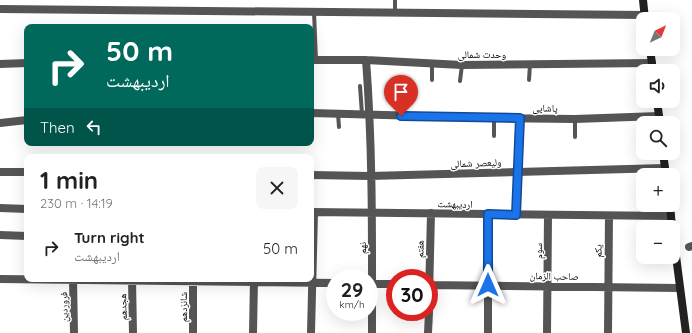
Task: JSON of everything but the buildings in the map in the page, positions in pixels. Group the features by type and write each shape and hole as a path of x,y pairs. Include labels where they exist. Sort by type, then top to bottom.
{"street":[{"path":"643,0 644,12"},
{"path":"0,9 636,17"},
{"name":"وحدت شمالی","path":"314,60 366,60 462,65 530,64 636,67"},
{"name":"نهم","path":"366,60 366,114 372,213 370,269"},
{"path":"0,64 24,63"},
{"name":"پاشایی","path":"314,113 494,118 636,119"},
{"path":"0,123 24,120"},
{"path":"0,172 24,172"},
{"name":"ولیعصر شمالی","path":"314,176 517,172 636,172"},
{"path":"0,208 24,209"},
{"name":"اردیبهشت","path":"314,212 671,216"},
{"path":"671,212 671,220"},
{"name":"هفتم","path":"429,269 431,214"},
{"path":"488,214 488,333"},
{"name":"سوم","path":"547,333 548,215"},
{"name":"یکم","path":"608,333 609,216"},
{"path":"0,235 24,236"},
{"path":"676,264 686,333"},
{"path":"0,279 24,279"},
{"name":"فروردین","path":"73,282 74,333"},
{"name":"هجدهم","path":"132,282 133,333"},
{"name":"شانزدهم","path":"193,282 193,333"},
{"path":"253,333 254,282"},
{"path":"283,282 326,283"},
{"path":"311,333 312,283"},
{"name":"صاحب الزمان","path":"438,285 679,288"},
{"name":"نهم","path":"372,321 372,333"},
{"path":"428,333 429,321"}],"lane":[{"path":"395,0 395,13"},
{"path":"314,12 314,60"},
{"path":"432,63 432,80"},
{"path":"529,80 530,64"},
{"path":"460,81 462,65"},
{"path":"360,86 366,114"},
{"path":"338,114 339,127"},
{"path":"494,118 494,136"},
{"path":"516,215 520,118"},
{"path":"574,119 575,138"}],"route":[{"path":"401,116 520,118 516,215 488,214 488,285"}]}
